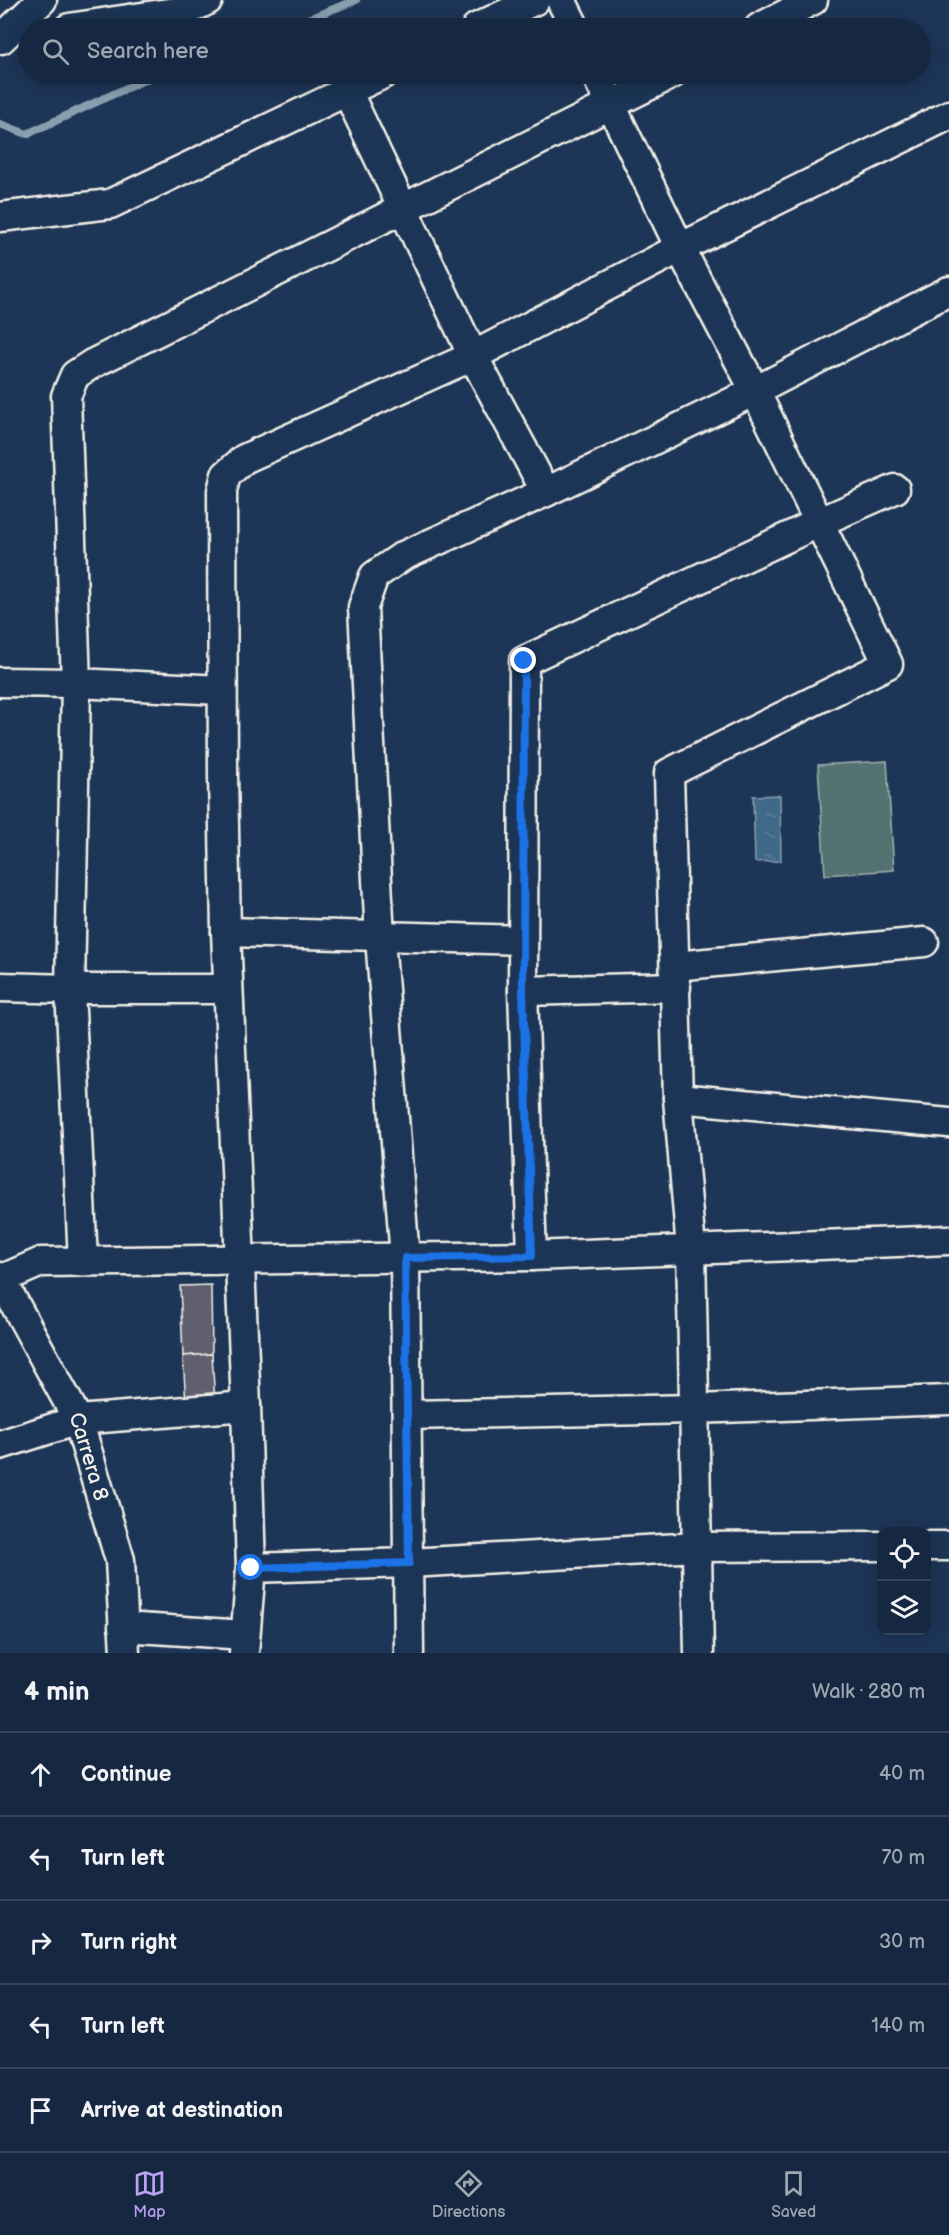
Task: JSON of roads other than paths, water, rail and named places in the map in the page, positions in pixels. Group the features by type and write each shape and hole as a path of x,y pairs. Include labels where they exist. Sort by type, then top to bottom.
{"street":[{"path":"23,18 42,0"},
{"path":"136,18 189,10 208,0"},
{"path":"497,18 535,0"},
{"path":"561,0 570,18"},
{"path":"778,18 813,0"},
{"path":"0,39 18,22"},
{"path":"0,39 18,36"},
{"path":"0,217 110,204 362,84"},
{"path":"601,84 680,248 820,522 888,664 669,773 678,1098 691,1249 699,1653"},
{"path":"83,1261 70,989 76,683 66,396 75,375 92,364 652,84"},
{"path":"347,91 473,356 546,492"},
{"path":"124,1640 245,1644 251,1568 226,932 222,690 222,491 226,475 244,459 473,356 680,248 949,115"},
{"path":"409,1653 405,1258 380,938 363,607 374,576 403,556 546,492 755,391 949,291"},
{"path":"532,1256 523,991 524,661 895,489"},
{"path":"0,682 222,690"},
{"path":"226,932 380,938 523,940"},
{"path":"523,991 675,976 924,942"},
{"path":"0,987 228,989"},
{"path":"678,1098 949,1123"},
{"path":"1,1279 41,1262 532,1256 949,1240"},
{"name":"Carrera 8","path":"1,1279 78,1420 120,1560 124,1640"},
{"path":"407,1415 694,1409 949,1400"},
{"path":"0,1445 78,1420 246,1406"},
{"path":"251,1568 409,1563 698,1547 877,1546"},
{"path":"931,1546 949,1546"}],"water":[{"path":"780,795 781,861 755,862 753,796"}],"waterway":[{"path":"311,18 356,0"},
{"path":"0,124 27,134 135,84"}]}
